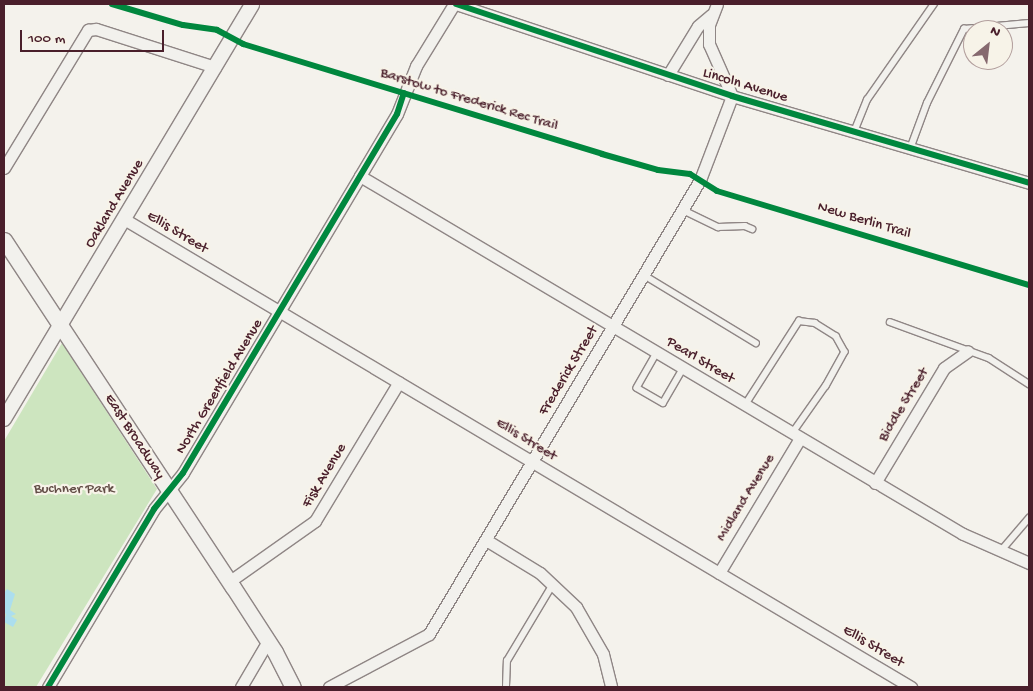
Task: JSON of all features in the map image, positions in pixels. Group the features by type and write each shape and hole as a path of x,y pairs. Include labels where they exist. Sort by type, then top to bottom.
{"main road":[{"name":"East Broadway","path":"4,240 230,582 268,641 293,687"}],"street":[{"name":"Oakland Avenue","path":"4,419 252,4"},
{"name":"Lincoln Avenue","path":"455,4 732,96 1029,183"},
{"name":"North Greenfield Avenue","path":"48,687 154,508 183,473 280,311 397,114 416,66 455,4"},
{"path":"668,75 698,26 710,15 716,4"},
{"path":"710,15 709,44 732,96"},
{"path":"4,168 88,30 96,29 215,67"},
{"name":"Frederick Street","path":"328,687 426,638 683,210 711,159 732,96"},
{"name":"Pearl Street","path":"360,176 962,534 1029,563"},
{"name":"Ellis Street","path":"124,219 911,687"},
{"name":"Biddle Street","path":"875,482 944,368 968,351"},
{"name":"Fisk Avenue","path":"230,582 315,521 399,382"},
{"name":"Midland Avenue","path":"719,573 796,436"},
{"path":"486,540 553,584 590,626 608,667 620,687"},
{"path":"241,687 268,641"},
{"path":"608,667 611,687"}],"lane":[{"path":"854,132 867,100 934,4"},
{"path":"910,149 928,103 964,29 1029,23"},
{"path":"683,210 718,227 745,226 752,230"},
{"path":"644,276 756,343"},
{"path":"745,406 799,321 815,323 836,336 845,352 796,436"},
{"path":"890,322 989,358 1029,384"},
{"path":"656,353 637,388 663,403 683,369"},
{"path":"1000,552 1029,518"},
{"path":"506,687 507,661 553,584"}],"green space":[{"name":"Buchner Park","path":"62,343 157,489 36,687 4,687 4,441"}],"water":[{"path":"7,589 15,594 10,610 16,614 11,616 17,620 13,627 4,622 6,614 4,613 4,593"}],"cycle path":[{"name":"Barstow to Frederick Rec Trail","path":"112,4 183,25 217,30 243,44 602,154 658,170 690,174 717,191 1029,285"},
{"path":"456,4 732,96 1029,183"},
{"name":"Barstow to Frederick Rec Trail","path":"48,687 154,509 183,473 397,114 404,93"}]}
